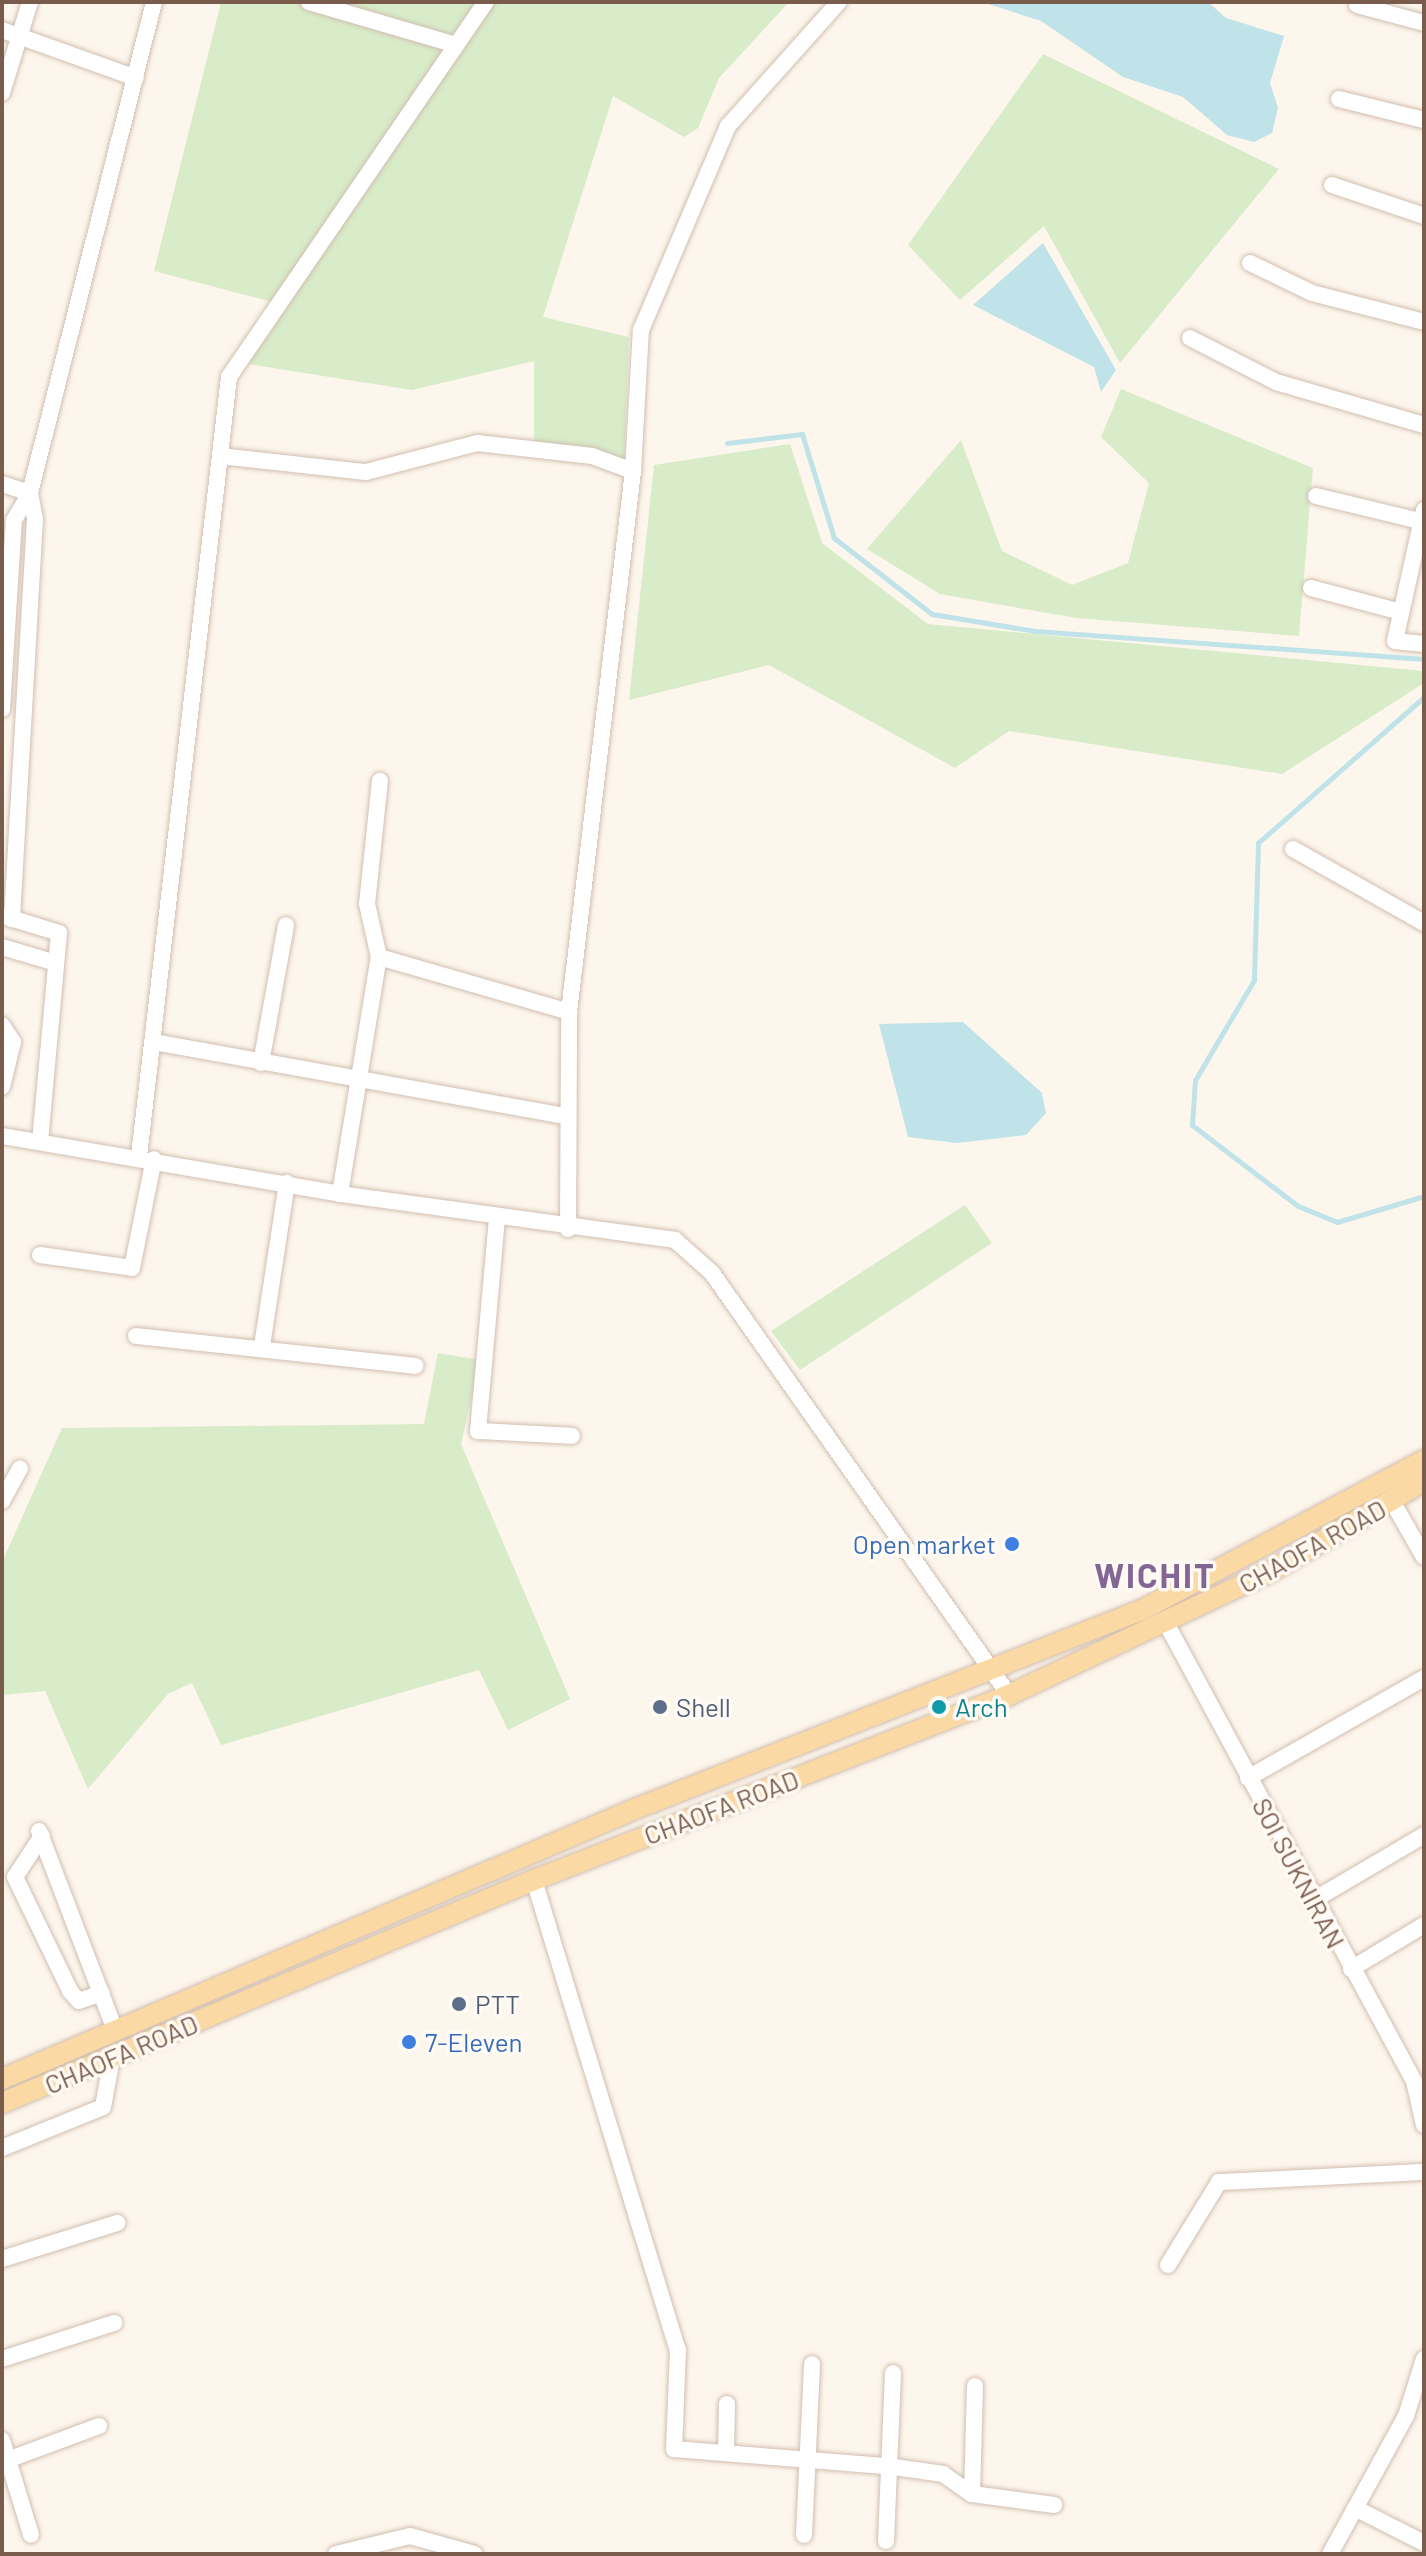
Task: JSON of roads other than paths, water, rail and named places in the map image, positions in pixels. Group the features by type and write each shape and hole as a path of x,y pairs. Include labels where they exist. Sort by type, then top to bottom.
{"main road":[{"name":"CHAOFA ROAD","path":"2,2079 114,2027 1144,1609 1424,1460"},
{"name":"CHAOFA ROAD","path":"2,2103 534,1880 1009,1695 1166,1623 1424,1481"}],"street":[{"path":"2,93 10,32 30,2"},
{"path":"40,1141 59,933 7,917 30,585 30,493 154,2"},
{"path":"309,2 456,45"},
{"path":"40,1255 132,1268 147,1158 154,1042 229,377 486,2"},
{"path":"568,1229 569,1012 633,471 641,330 728,126 839,2"},
{"path":"1357,5 1424,23"},
{"path":"10,32 136,78"},
{"path":"1339,99 1424,120"},
{"path":"1332,185 1424,216"},
{"path":"1250,263 1312,293 1424,322"},
{"path":"1190,338 1276,382 1424,425"},
{"path":"220,456 366,472 477,443 592,456 633,471"},
{"path":"2,484 30,493"},
{"path":"2,709 8,518 30,493"},
{"path":"1316,496 1423,518 1395,641 1424,644"},
{"path":"5,584 30,585"},
{"path":"1311,588 1401,612"},
{"path":"340,1194 379,957 367,904 380,781"},
{"path":"1293,849 1424,923"},
{"path":"261,1063 286,925"},
{"path":"2,947 56,963"},
{"path":"379,957 569,1012"},
{"path":"2,1025 13,1042 2,1087"},
{"path":"154,1042 567,1116"},
{"path":"2,1136 147,1158 340,1194 568,1229 675,1240 712,1273 1009,1695"},
{"path":"262,1346 287,1183"},
{"path":"497,1218 478,1431 572,1436"},
{"path":"136,1336 239,1350 262,1346 415,1366"},
{"path":"2,1501 20,1469"},
{"path":"1392,1501 1424,1557"},
{"name":"SOI SUKNIRAN","path":"1166,1623 1312,1901 1419,2078 1424,2125"},
{"path":"1248,1778 1424,1678"},
{"path":"102,1993 79,2001 70,1991 15,1877 40,1833 102,1993 114,2027"},
{"path":"1312,1901 1424,1835"},
{"path":"534,1880 678,2350 674,2449 807,2457 943,2474 972,2494 1054,2505"},
{"path":"1351,1969 1424,1925"},
{"path":"2,2148 103,2107 112,2058"},
{"path":"1168,2265 1219,2182 1424,2172"},
{"path":"2,2259 117,2223"},
{"path":"2,2359 114,2323"},
{"path":"1330,2554 1406,2416 1424,2359"},
{"path":"804,2535 812,2364"},
{"path":"886,2541 893,2373"},
{"path":"972,2494 975,2386"},
{"path":"726,2451 727,2404"},
{"path":"10,2459 99,2426"},
{"path":"2,2440 31,2535"},
{"path":"1355,2508 1424,2543"},
{"path":"336,2554 410,2536 475,2554"}],"water":[{"path":"982,2 1208,2 1226,18 1284,36 1270,83 1278,108 1272,133 1254,142 1227,135 1183,97 1123,77 1041,21"},
{"path":"1043,243 1116,370 1101,392 1094,367 973,305"},
{"path":"963,1022 1042,1093 1046,1113 1026,1135 957,1143 908,1137 879,1024"}],"waterway":[{"path":"727,443 802,434 834,538 932,614 1035,631 1424,659"},
{"path":"1424,697 1258,843 1254,980 1195,1080 1192,1125 1298,1206 1337,1222 1424,1196"}],"place":[{"name":"Open market","path":"1012,1544"},
{"name":"Shell","path":"660,1707"},
{"name":"Arch","path":"939,1707"},
{"name":"PTT","path":"459,2004"},
{"name":"7-Eleven","path":"409,2042"}],"district":[{"name":"WICHIT","path":"1155,1575"}]}
